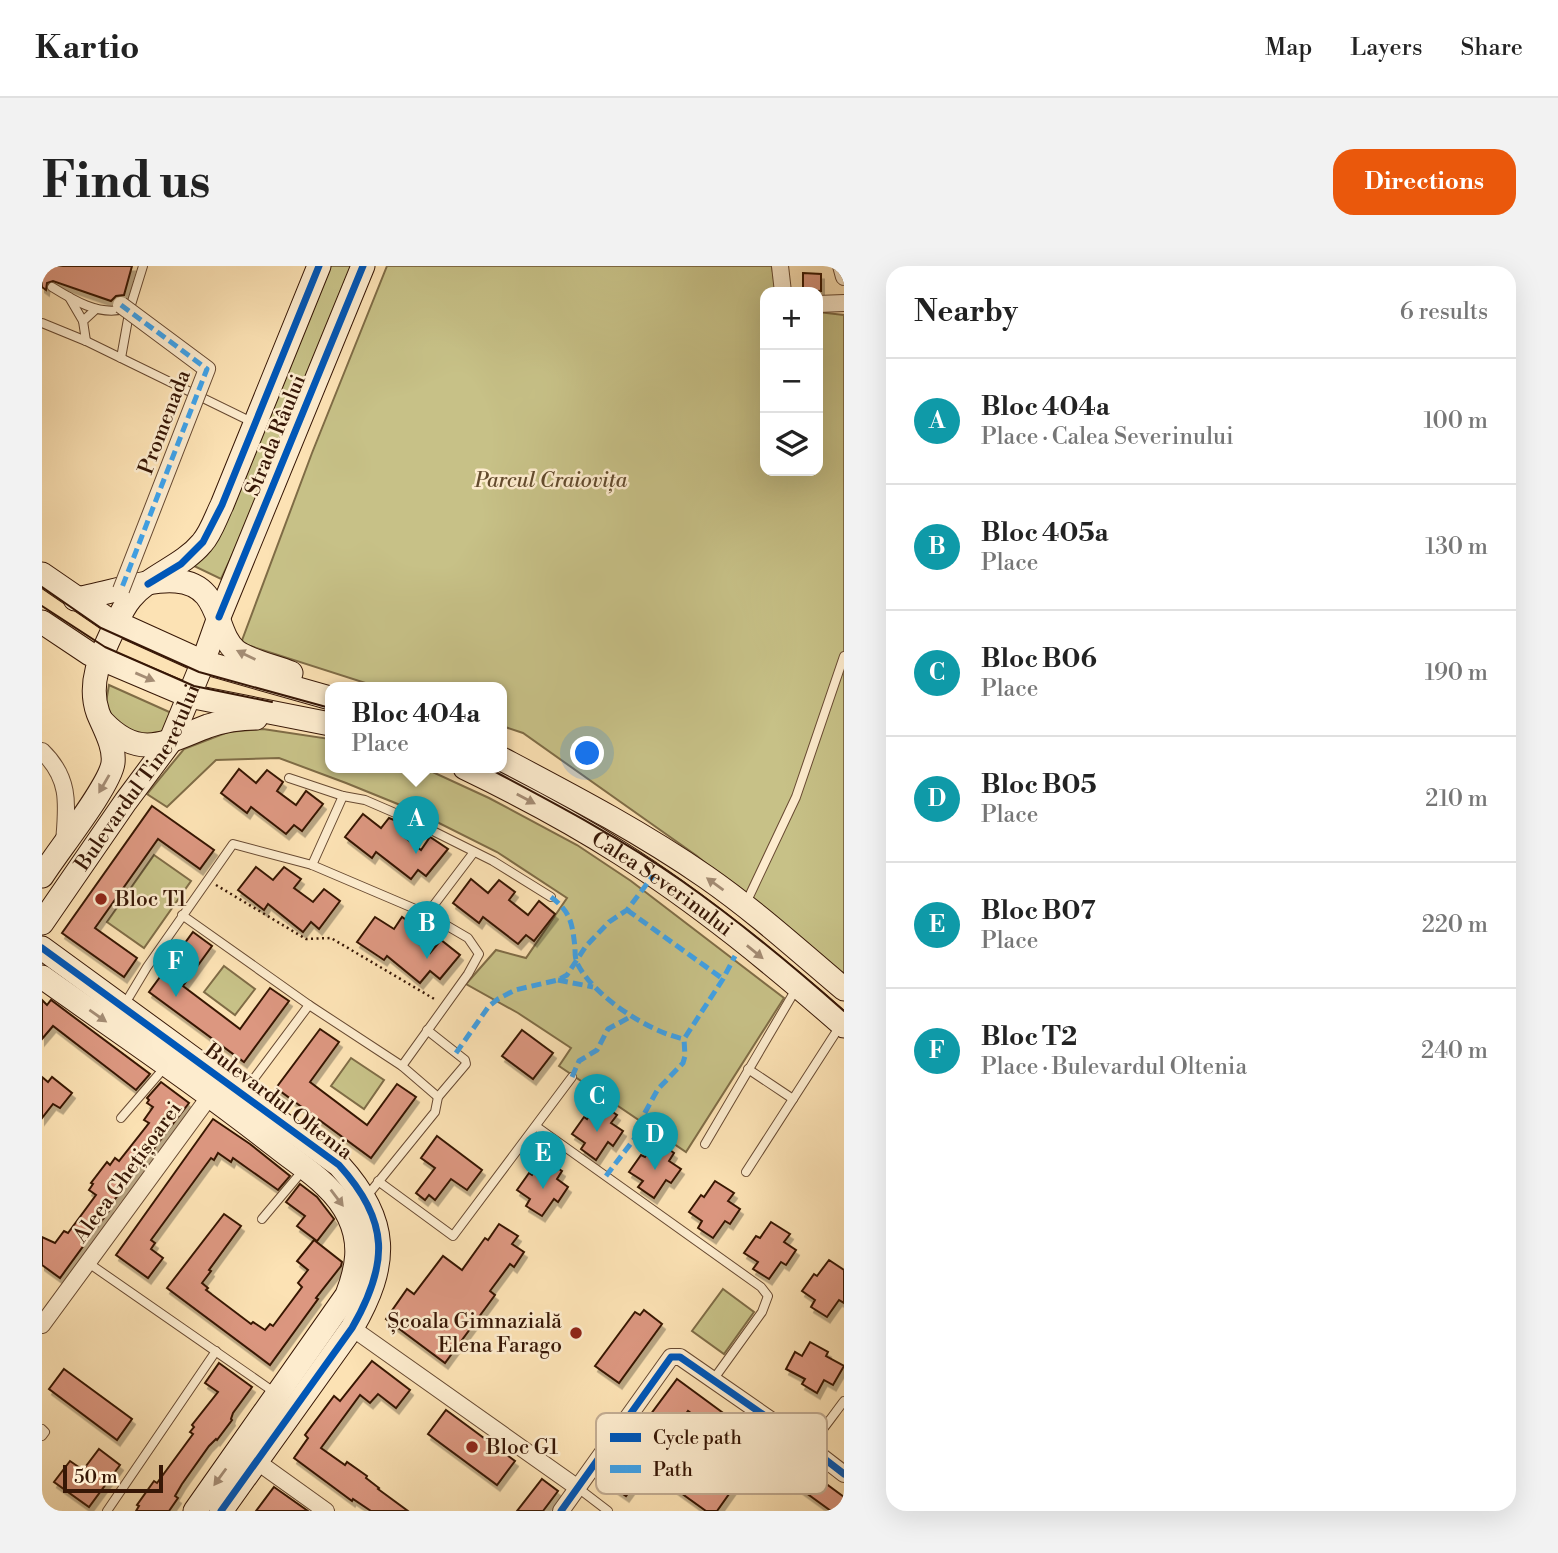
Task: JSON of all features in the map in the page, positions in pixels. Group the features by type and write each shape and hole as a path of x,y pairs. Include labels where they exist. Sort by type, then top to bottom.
{"main road":[{"name":"Strada Râului","path":"116,623 131,598 148,583 181,564 204,542 222,505 319,266"},
{"name":"Strada Râului","path":"204,662 219,617 363,266"},
{"path":"42,574 116,623 204,662 325,695"},
{"path":"75,598 148,583 176,581 197,588 209,599 236,651 288,671 325,693"},
{"name":"Bulevardul Tineretului","path":"42,876 102,790 111,772 112,751 98,711 94,678 116,623"},
{"path":"50,628 90,654 189,696 325,723"},
{"path":"50,628 72,651 98,711 116,736 132,744 145,746 170,743 208,726 228,721 292,717"},
{"name":"Bulevardul Tineretului","path":"42,923 126,801 170,743 204,662"},
{"name":"Calea Severinului","path":"507,762 632,830 709,879 844,989"},
{"name":"Calea Severinului","path":"474,773 620,853 731,933 843,1025"},
{"name":"Bulevardul Oltenia","path":"42,948 123,1007 216,1086 304,1169 329,1188 348,1214 367,1261 365,1305 352,1328 248,1455 195,1511"},
{"name":"Bulevardul Oltenia","path":"42,977 167,1065 216,1086 243,1094 372,1189 380,1240 347,1295 278,1395 221,1511"}],"street":[{"path":"780,266 782,287"},
{"path":"841,266 844,277"},
{"path":"823,304 844,303"},
{"name":"Promenada","path":"121,590 207,369 122,308"},
{"path":"42,751 60,774 66,792 64,843"},
{"name":"Aleea Ghețișoarei","path":"42,1325 216,1086"},
{"path":"352,1328 578,1488"},
{"path":"631,1413 671,1357 680,1357 760,1413"},
{"path":"248,1455 326,1511"},
{"path":"827,1461 844,1475"},
{"path":"561,1511 596,1463"}],"lane":[{"path":"121,358 126,327 122,308 143,266"},
{"path":"52,287 96,309 122,308"},
{"path":"69,297 83,321 86,341"},
{"path":"122,308 126,327"},
{"path":"83,321 96,309"},
{"path":"42,323 86,341 254,423"},
{"path":"745,906 796,797 844,656"},
{"path":"289,778 343,796 365,800 409,818 551,897"},
{"path":"312,865 343,796"},
{"path":"123,1007 233,844 312,865 427,914 468,938 479,954 402,1066"},
{"path":"427,914 474,852"},
{"path":"183,915 309,1005 402,1066 438,1097"},
{"path":"705,1144 798,986"},
{"path":"243,1094 309,1005"},
{"path":"746,1172 843,1025"},
{"path":"427,1030 465,1060 466,1064 438,1097 435,1112 372,1189 453,1236 572,1077"},
{"path":"121,1118 167,1065"},
{"path":"748,1069 793,1099"},
{"path":"537,1127 761,1287 768,1296 762,1312 713,1380"},
{"path":"262,1219 304,1169"},
{"path":"87,1262 278,1395"},
{"path":"107,1511 216,1351"},
{"path":"827,1423 844,1401"},
{"path":"42,1429 45,1432 42,1436"},
{"path":"578,1488 608,1511"}],"path":[{"path":"207,880 306,939 331,939 445,1005"}],"green space":[{"path":"327,266 355,266 252,513 221,579 192,565"},
{"name":"Parcul Craiovița","path":"387,266 772,266 775,287 760,287 760,476 823,476 823,313 844,315 844,978 697,856 523,733 507,728 507,682 362,682 241,643 312,453"},
{"path":"109,685 176,715 166,731 142,739 112,721 106,702"},
{"path":"263,729 325,738 325,773 435,773 489,798 577,845 631,881 784,998 686,1152 559,1066 571,1048 518,1013 466,984 496,950 526,958 567,898 497,852 415,811 279,758 216,760 167,807 147,794 184,749 228,732"},
{"path":"154,855 191,881 144,948 107,922"},
{"path":"224,966 255,989 235,1015 204,992"},
{"path":"351,1058 384,1080 364,1109 331,1086"},
{"path":"723,1289 754,1312 724,1354 692,1331"}],"building":[{"path":"42,266 132,266 124,295 116,296 111,301 53,281 47,283 46,290 42,287"},
{"path":"803,273 821,274 821,287 803,287"},
{"path":"239,769 256,783 267,770 283,782 277,791 296,805 306,791 323,804 302,831 294,825 286,834 251,807 247,813 221,793"},
{"name":"Bloc T1","path":"152,806 214,850 200,869 158,839 95,928 137,958 124,977 62,933"},
{"path":"363,814 381,828 389,818 404,824 408,827 402,835 421,850 430,837 448,849 426,876 418,870 411,879 376,852 372,858 345,837"},
{"path":"256,867 273,880 284,867 301,879 294,888 313,902 324,889 340,901 319,929 311,922 303,932 268,904 264,910 238,890"},
{"path":"471,879 488,893 499,880 515,892 509,900 528,915 539,901 555,914 534,941 526,935 518,944 483,917 479,923 453,903"},
{"path":"375,917 394,929 402,917 420,930 414,940 430,953 441,940 460,955 440,979 430,971 420,983 387,956 384,960 357,942"},
{"path":"193,932 212,946 183,986 240,1029 270,988 289,1001 244,1062 149,992"},
{"path":"42,1000 47,1005 51,1000 150,1074 136,1090 53,1026 42,1039"},
{"path":"320,1029 339,1042 310,1082 367,1125 397,1084 416,1097 371,1158 276,1088"},
{"path":"522,1030 553,1053 533,1079 502,1056"},
{"path":"42,1077 48,1082 52,1077 72,1093 60,1108 53,1104 42,1118"},
{"path":"161,1082 189,1103 109,1207 111,1208 60,1278 42,1265 42,1237 55,1243 64,1231 68,1233 96,1195 89,1190 93,1184 91,1183 107,1162 110,1165 115,1158 119,1161 149,1123 144,1120 153,1107 147,1103 147,1098"},
{"path":"598,1102 617,1115 611,1123 623,1131 613,1146 608,1142 596,1160 581,1149 585,1143 572,1134 584,1117 587,1119"},
{"path":"213,1119 290,1176 278,1190 233,1158 231,1162 218,1153 214,1160 211,1158 151,1240 155,1243 151,1249 163,1258 148,1278 116,1255"},
{"path":"437,1136 482,1170 467,1190 451,1179 435,1200 429,1195 425,1200 416,1193 435,1168 421,1158"},
{"path":"656,1140 674,1153 669,1161 681,1169 671,1183 666,1180 654,1198 638,1187 643,1181 629,1172 641,1155 645,1157"},
{"path":"544,1159 562,1171 557,1179 568,1187 558,1202 554,1199 542,1216 526,1206 530,1199 517,1190 529,1173 532,1175"},
{"path":"715,1181 734,1193 728,1201 740,1209 730,1224 725,1221 713,1238 698,1228 702,1221 689,1212"},
{"path":"300,1184 317,1197 334,1219 317,1241 297,1226 305,1216 286,1202"},
{"path":"224,1214 241,1226 202,1283 208,1288 206,1290 251,1324 253,1322 265,1330 270,1324 273,1326 302,1287 298,1283 308,1270 297,1261 314,1240 342,1262 270,1365 167,1288"},
{"path":"771,1222 790,1234 784,1242 796,1250 786,1265 781,1262 769,1279 753,1269 758,1262 744,1253 756,1236 760,1238"},
{"path":"499,1224 518,1236 512,1244 524,1252 514,1267 510,1264 490,1291 495,1295 445,1363 386,1319 407,1289 414,1294 443,1256 462,1270 485,1238 488,1240"},
{"path":"829,1260 844,1270 844,1303 839,1300 827,1317 811,1307 815,1300 802,1291 814,1274 817,1276"},
{"path":"644,1310 662,1324 619,1383 595,1366 635,1312 640,1315"},
{"path":"810,1342 828,1352 826,1356 844,1366 833,1385 824,1380 817,1393 802,1384 805,1379 786,1369 795,1352 802,1356"},
{"path":"372,1361 410,1390 396,1408 378,1394 370,1403 360,1395 321,1448 367,1476 378,1489 408,1511 371,1511 353,1499 352,1501 294,1458 308,1438 305,1435 334,1396 340,1401"},
{"path":"219,1363 252,1387 233,1413 232,1420 209,1446 182,1484 175,1496 178,1498 169,1511 136,1511 139,1506 137,1505 154,1481 157,1483 193,1434 190,1432 194,1427 192,1425 218,1392 205,1383"},
{"path":"64,1369 132,1419 117,1440 49,1389"},
{"path":"677,1379 723,1413 688,1411 652,1413"},
{"name":"Bloc G1","path":"446,1410 515,1461 497,1485 428,1434"},
{"path":"99,1449 120,1465 89,1507 54,1482 70,1461 83,1470"},
{"path":"542,1479 558,1491 543,1511 517,1511"},
{"path":"827,1484 844,1497 844,1511 831,1511 808,1494 827,1494"},
{"path":"274,1487 308,1511 256,1511"},
{"path":"682,1494 729,1494 717,1511 706,1511"}],"tram line":[{"path":"42,587 101,628 199,672 325,707"},
{"path":"42,606 105,647 194,686 272,702"},
{"path":"497,773 659,865 765,944 844,1011"}],"marked path":[{"path":"121,305 207,369 121,590"},
{"path":"456,1053 489,1006 498,999 515,990 558,980 567,975 586,946 609,922 627,910 653,876"},
{"path":"551,897 563,908 569,919 576,961 596,988 639,1021 684,1039"},
{"path":"627,910 723,979"},
{"path":"606,1176 638,1134 643,1116 658,1089 683,1063 684,1039 735,956"},
{"path":"558,980 593,987"},
{"path":"572,1077 579,1061 597,1050 608,1029 632,1016"}],"cycle path":[{"path":"148,584 181,564 203,542 222,505 319,266"},
{"path":"219,617 363,266"},
{"path":"42,948 339,1165 356,1185 375,1224 378,1263 373,1283 352,1328 221,1511"},
{"path":"631,1413 671,1357 680,1357 761,1413"},
{"path":"827,1461 844,1474"},
{"path":"561,1511 596,1462"}],"place":[{"name":"Bloc 404a","path":"416,854"},
{"name":"Bloc T1","path":"101,899"},
{"name":"Bloc 405a","path":"427,959"},
{"name":"Bloc T2","path":"176,997"},
{"name":"Bloc B06","path":"597,1132"},
{"name":"Bloc B05","path":"655,1170"},
{"name":"Bloc B07","path":"543,1189"},
{"name":"Școala Gimnazială Elena Farago","path":"576,1333"},
{"name":"Bloc G1","path":"472,1447"}]}
